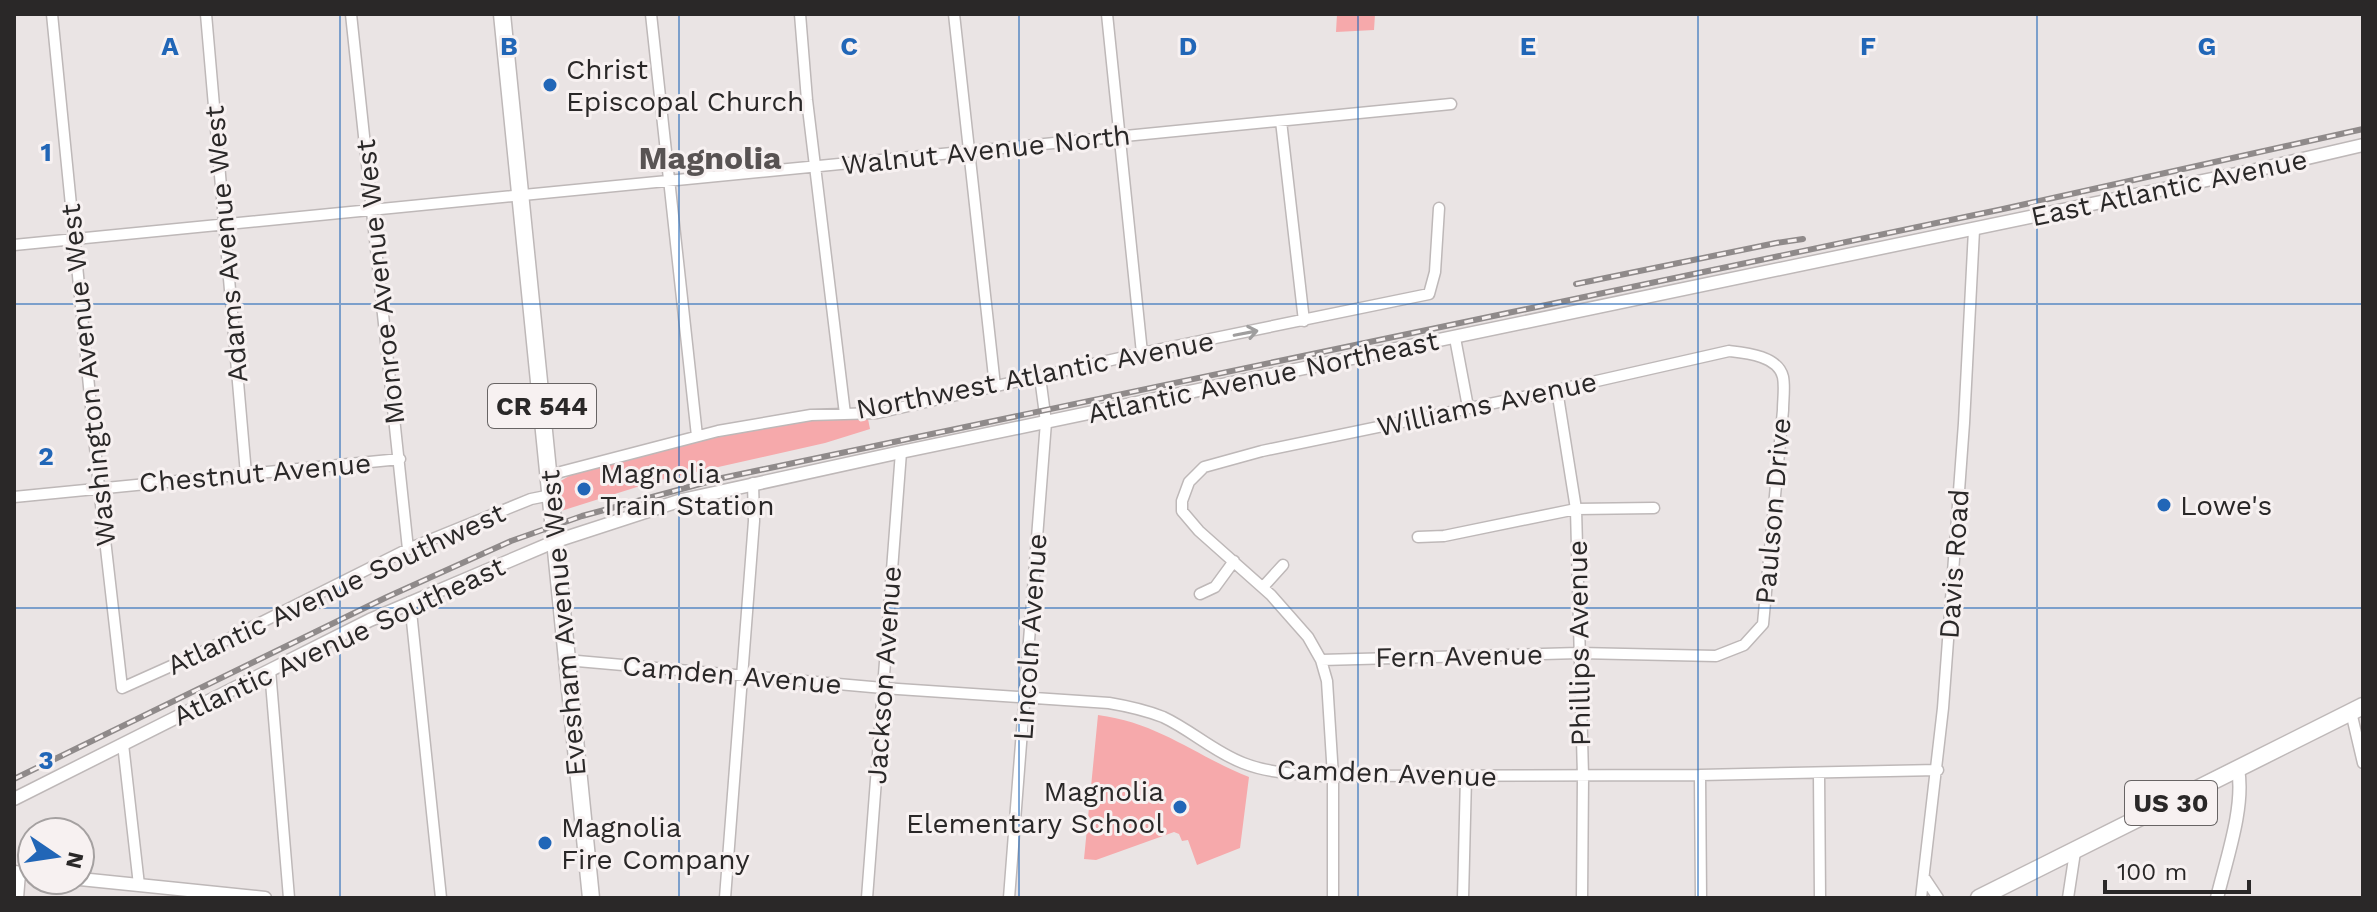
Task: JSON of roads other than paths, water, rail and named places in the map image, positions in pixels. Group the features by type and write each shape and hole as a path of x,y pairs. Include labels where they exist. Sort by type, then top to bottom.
{"main road":[{"name":"Evesham Avenue West","path":"502,14 591,898"},
{"name":"US 30","path":"1979,898 2357,709"}],"street":[{"name":"Washington Avenue West","path":"52,14 122,688"},
{"name":"Adams Avenue West","path":"206,14 246,474"},
{"name":"Monroe Avenue West","path":"351,14 408,549"},
{"path":"651,14 697,436"},
{"path":"800,14 845,414"},
{"path":"954,14 995,386"},
{"path":"1107,14 1142,353"},
{"name":"Walnut Avenue North","path":"14,245 1451,104"},
{"path":"1281,121 1304,321"},
{"name":"East Atlantic Avenue","path":"1974,230 2363,145"},
{"name":"Northwest Atlantic Avenue","path":"549,475 697,436 811,415 877,413 1142,353 1429,294 1435,272 1439,208"},
{"name":"Atlantic Avenue Northeast","path":"556,541 682,500 753,483 1974,230"},
{"name":"Davis Road","path":"1921,898 1938,770 1964,423 1974,230"},
{"path":"1455,338 1468,407"},
{"name":"Williams Avenue","path":"1234,561 1199,531 1182,511 1189,482 1204,467 1262,451 1729,351 1751,354 1777,367"},
{"name":"Paulson Drive","path":"1739,646 1763,624 1783,410 1783,376 1777,367"},
{"name":"Lincoln Avenue","path":"1009,898 1046,422 1040,377"},
{"name":"Phillips Avenue","path":"1557,390 1576,509 1583,776 1582,898"},
{"name":"Jackson Avenue","path":"867,898 901,452"},
{"name":"Chestnut Avenue","path":"14,497 400,459"},
{"path":"725,898 754,521 753,483"},
{"name":"Atlantic Avenue Southwest","path":"122,688 198,654 408,549 531,499 551,495"},
{"path":"1418,537 1444,536 1576,509 1654,508"},
{"name":"Atlantic Avenue Southeast","path":"14,799 410,602 556,541"},
{"path":"1200,594 1215,587 1234,561 1297,622 1321,660 1327,681 1333,776 1333,898"},
{"path":"1263,587 1283,565"},
{"path":"410,602 441,898"},
{"name":"Fern Avenue","path":"1321,660 1579,653 1716,656 1739,646"},
{"name":"Camden Avenue","path":"566,660 883,688 1109,703 1165,718 1221,754 1274,772 1333,776 1466,777 1938,770"},
{"path":"270,670 289,898"},
{"path":"2357,709 2363,763"},
{"path":"123,744 139,885"},
{"path":"2217,898 2237,808 2241,782 2238,769"},
{"path":"1819,774 1820,898"},
{"path":"1700,775 1701,898"},
{"path":"1463,898 1466,777"},
{"path":"2068,898 2075,852"},
{"path":"1924,877 1938,898"},
{"path":"96,881 178,893 265,898"}],"railway":[{"path":"14,779 387,597 511,541 582,516 722,478 2003,209 2363,129"},
{"path":"1576,284 1803,239"}],"place":[{"name":"Christ Episcopal Church","path":"550,85"},
{"name":"Magnolia Train Station","path":"584,489"},
{"name":"Lowe's","path":"2164,505"},
{"name":"Magnolia Elementary School","path":"1180,807"},
{"name":"Magnolia Fire Company","path":"545,843"}],"district":[{"name":"Magnolia","path":"710,158"}]}
